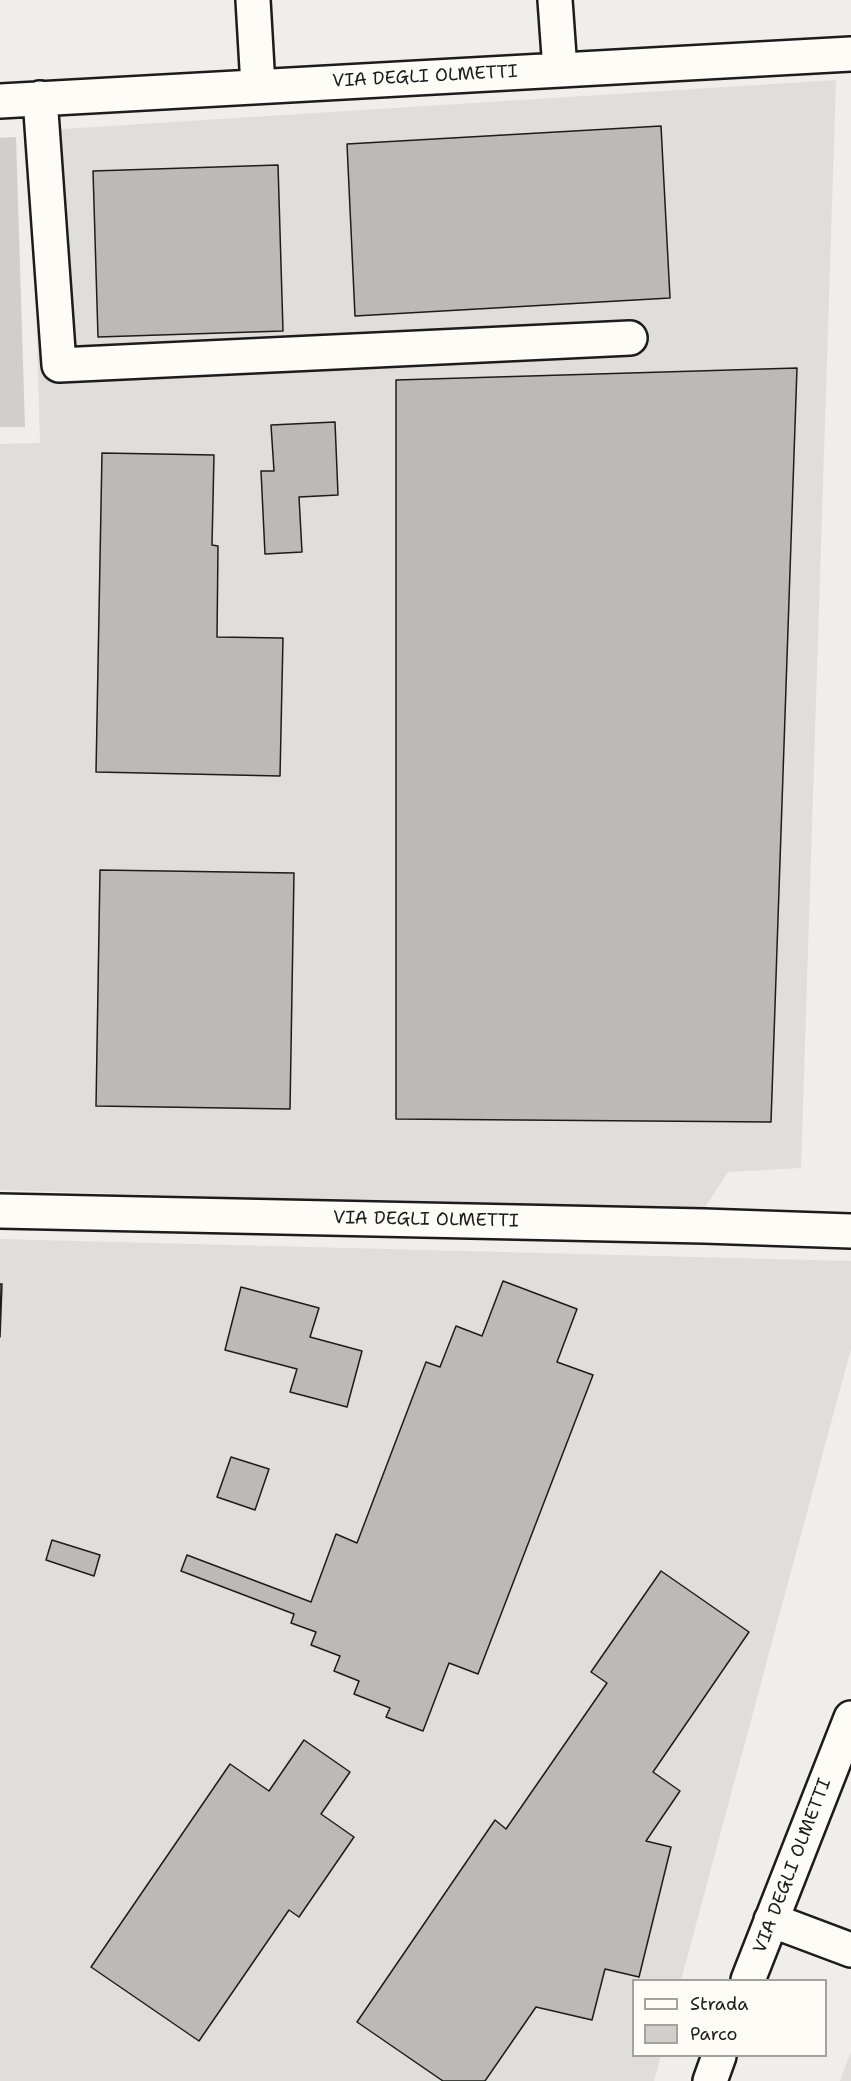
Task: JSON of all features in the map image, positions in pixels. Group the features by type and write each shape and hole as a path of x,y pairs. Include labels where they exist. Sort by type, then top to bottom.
{"street":[{"path":"253,0 258,86"},
{"path":"555,0 560,70"},
{"name":"VIA DEGLI OLMETTI","path":"0,100 851,54"},
{"path":"40,98 59,364 630,338"},
{"name":"VIA DEGLI OLMETTI","path":"0,1211 681,1225 851,1231"},
{"name":"VIA DEGLI OLMETTI","path":"748,1979 851,1718"},
{"path":"771,1920 851,1950"},
{"path":"710,2081 719,2057"}],"shaded area":[{"path":"836,80 801,1168 728,1172 702,1212 0,1190 0,444 40,443 31,131"},
{"path":"0,1239 851,1261 851,1349 681,1979 632,1979 632,2057 661,2057 654,2081 0,2081"},
{"path":"851,2051 851,2081 840,2081"}],"green space":[{"path":"16,137 25,427 0,427 0,138"}],"building":[{"path":"661,126 670,298 355,316 347,144"},
{"path":"278,165 283,331 98,337 93,171"},
{"path":"797,368 771,1122 396,1119 396,380"},
{"path":"335,422 338,495 299,497 302,552 265,554 261,471 274,471 271,425"},
{"path":"102,453 214,455 212,545 218,546 217,637 283,638 280,776 96,772"},
{"path":"100,870 294,873 290,1109 96,1106"},
{"path":"503,1281 577,1309 557,1362 593,1375 478,1674 449,1663 423,1731 386,1717 390,1708 354,1694 359,1681 334,1671 340,1656 311,1645 316,1632 291,1623 294,1614 181,1571 187,1555 311,1602 336,1534 357,1543 426,1362 440,1367 456,1326 482,1336"},
{"path":"0,1284 2,1284 0,1337"},
{"path":"241,1287 319,1308 310,1337 362,1351 347,1407 290,1392 297,1369 225,1350"},
{"path":"231,1457 269,1469 255,1510 217,1497"},
{"path":"52,1540 100,1555 94,1576 46,1560"},
{"path":"661,1571 749,1632 653,1772 680,1791 646,1841 671,1847 639,1977 605,1969 592,2020 536,2007 485,2081 443,2081 357,2022 495,1820 506,1829 607,1683 591,1672"},
{"path":"304,1740 350,1772 321,1814 354,1837 299,1917 289,1910 199,2041 91,1967 230,1764 269,1791"}]}
